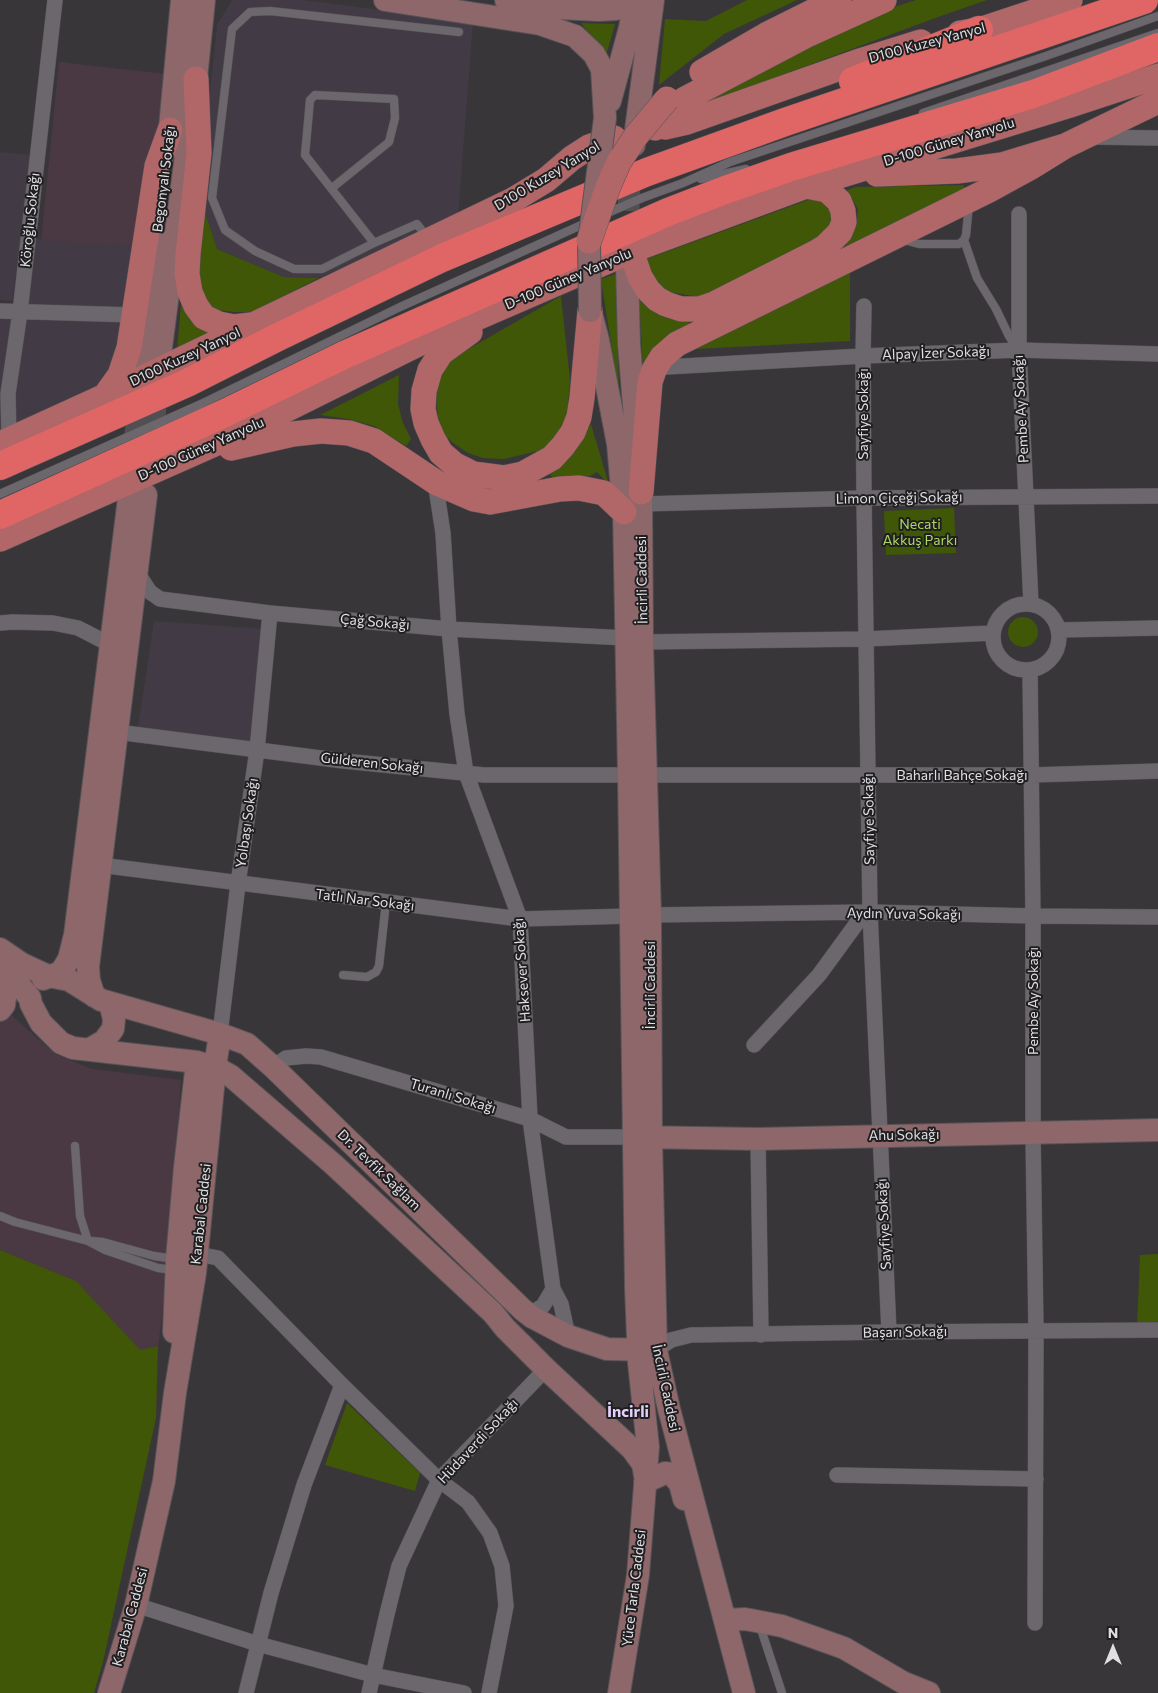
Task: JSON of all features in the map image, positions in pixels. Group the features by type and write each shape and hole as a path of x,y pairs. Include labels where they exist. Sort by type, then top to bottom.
{"highway":[{"path":"0,466 187,383 442,258 646,172 1144,0"},
{"path":"710,149 725,137 757,119 979,30"},
{"path":"0,515 225,413 344,354 668,212 791,167 1033,94 1158,48"}],"main road":[{"name":"Begonyalı Sokağı","path":"182,0 152,357 196,78 204,0"},
{"path":"199,38 216,0"},
{"path":"385,0 540,24 574,36 594,54 602,69 609,128"},
{"path":"506,0 559,8 598,10 616,9 628,0"},
{"path":"609,128 635,0"},
{"path":"631,169 653,0"},
{"path":"590,241 608,187 620,162 636,136 667,99 712,66 766,35 839,0"},
{"path":"631,169 645,140 670,110 685,99 809,34 884,0"},
{"path":"979,30 991,17 1024,0"},
{"name":"D100 Kuzey Yanyol","path":"4,442 105,396 512,200 546,180 572,158 590,147 609,128 666,127 688,122 906,46 979,30 1070,0"},
{"name":"D-100 Güney Yanyolu","path":"0,539 239,433 428,339 632,251 806,186 1158,76"},
{"path":"196,78 199,153 188,254 187,274 190,292 196,306 204,317 219,324 234,327 253,325"},
{"path":"174,461 293,434 320,431 349,434 374,441 437,483 474,500 490,502 560,489 579,488 604,493 635,503 650,382 654,370 662,357 678,344 969,200 1075,141 1158,102"},
{"name":"İncirli Caddesi","path":"609,128 590,241 590,311 598,340 618,444 635,503"},
{"path":"105,396 120,375 129,348 157,166 170,130"},
{"path":"806,186 854,176 894,172 957,171 1002,165 1075,141"},
{"path":"626,239 640,278 657,299 681,309 698,309 714,304 816,254 840,232 844,222 844,210 839,201 827,190 806,186"},
{"name":"İncirli Caddesi","path":"627,265 629,344 635,431 634,640 640,916 642,1138 648,1356 646,1482"},
{"path":"514,302 490,320 458,339 441,353 430,370 424,390 423,409 433,440 441,453 455,465 473,474 504,478 523,474 552,458 563,446 573,432 579,417 590,311"},
{"path":"13,1006 39,982 48,976 61,972 69,959 75,935 111,645 138,497 137,572 88,967 89,980 114,1019 113,1029 104,1041 90,1049"},
{"name":"Dr. Tevfik Sağlam","path":"0,949 22,964 48,976 69,980 102,1000 220,1034 247,1044 523,1310 532,1317 568,1336 607,1349 648,1356"},
{"path":"0,969 15,980 13,1006"},
{"path":"0,981 6,990 4,1005 31,1004 41,1023 61,1043 73,1048 206,1064 231,1076 333,1164 493,1313 504,1328 635,1452 643,1464 646,1482 664,1473 672,1474 680,1484 684,1499 702,1534"},
{"name":"Karabal Caddesi","path":"109,1693 136,1605 164,1481 175,1393 206,1064 220,1034"},
{"name":"Ahu Sokağı","path":"642,1138 758,1139 1158,1130"},
{"path":"493,1313 508,1322 584,1355 616,1364 648,1356"},
{"name":"İncirli Caddesi","path":"648,1356 702,1534 744,1693"},
{"name":"Yüce Tarla Caddesi","path":"619,1693 638,1575 646,1482"},
{"path":"726,1620 745,1619 782,1626 844,1648 904,1683 929,1693"}],"street":[{"name":"Köroğlu Sokağı","path":"4,442 8,394 20,312 55,0"},
{"path":"1075,141 1158,138"},
{"name":"Pembe Ay Sokağı","path":"1019,214 1019,350 1031,604"},
{"name":"Sayfiye Sokağı","path":"864,306 864,498 869,774 868,912 889,1332"},
{"path":"0,311 134,315"},
{"name":"Alpay İzer Sokağı","path":"654,370 666,367 863,356 1019,350 1158,354"},
{"name":"Haksever Sokağı","path":"437,494 445,549 449,629 457,714 466,773 520,919 530,1119 554,1289 561,1304 568,1336"},
{"name":"Limon Çiçeği Sokağı","path":"635,503 864,498 1158,496"},
{"name":"Çağ Sokağı","path":"137,572 150,592 160,599 270,613 449,629 634,640 866,639 993,633"},
{"path":"1031,604 1040,608 1055,620 1058,630 1059,641 1056,651 1050,660 1041,667 1030,670 1020,670 1003,661 996,653 993,643 993,633 1000,617 1014,606 1031,604"},
{"name":"Yolbaşı Sokağı","path":"220,1034 238,884 257,750 270,613"},
{"path":"0,623 53,623 78,628 111,645"},
{"path":"1058,630 1158,628"},
{"name":"Pembe Ay Sokağı","path":"1030,670 1036,1331 1035,1623"},
{"name":"Gülderen Sokağı","path":"117,732 344,761 484,775 637,775"},
{"name":"Baharlı Bahçe Sokağı","path":"637,775 1032,775 1158,771"},
{"name":"Tatlı Nar Sokağı","path":"100,865 520,919 640,916"},
{"path":"754,1045 819,975 868,912"},
{"name":"Aydın Yuva Sokağı","path":"640,916 868,912 1158,917"},
{"name":"Turanlı Sokağı","path":"273,1067 286,1058 321,1057 530,1119 566,1137 642,1138"},
{"path":"758,1139 761,1335"},
{"path":"187,1261 218,1258 342,1385 439,1480 468,1502 490,1534 502,1566 506,1606 489,1693"},
{"path":"523,1310 533,1312 543,1306 554,1289"},
{"name":"Başarı Sokağı","path":"648,1356 671,1340 690,1335 1158,1330"},
{"name":"Hüdaverdi Sokağı","path":"369,1693 399,1566 439,1480 546,1369"},
{"path":"246,1693 271,1593 304,1485 342,1385"},
{"path":"837,1475 1036,1479"},
{"path":"136,1605 258,1644 372,1675 464,1693"}],"lane":[{"path":"429,240 417,224 322,269 294,269 255,251 225,230 212,198 232,29 250,12 270,11 459,32"},
{"path":"0,494 201,404 497,262 642,198 683,183 730,162 1046,56 1158,16"},
{"path":"917,115 1158,33"},
{"path":"332,188 389,142 395,118 394,99 315,95 310,100 305,155 374,243"},
{"path":"683,183 754,167"},
{"path":"969,200 968,226 964,240 972,266 1014,345 1019,350"},
{"path":"895,237 919,244 959,244 964,240"},
{"path":"343,975 367,977 376,972 379,966 386,902"},
{"path":"75,1146 80,1216 88,1241"},
{"path":"0,1216 15,1222 88,1241 103,1242 154,1256 187,1261"},
{"path":"759,1622 782,1693"}],"shaded area":[{"path":"232,0 303,0 473,22 458,216 319,278 284,277 217,249 199,194 217,25"},
{"path":"59,62 165,74 142,246 41,241"},
{"path":"0,152 31,155 20,238 142,246 121,361 102,389 0,432 0,317 13,318 18,261 12,301 0,300"},
{"path":"154,621 265,629 251,743 138,727"},
{"path":"0,1005 55,1054 92,1069 181,1080 169,1263 158,1346 140,1351 76,1281 0,1250"}],"green space":[{"path":"747,0 797,0 724,34 659,85 665,19 706,21"},
{"path":"916,0 987,0 688,110 744,79 882,11"},
{"path":"581,23 615,24 606,56"},
{"path":"963,185 966,190 838,257 852,236 856,226 858,209 847,190 856,187"},
{"path":"199,194 217,249 284,277 319,278 252,312 216,310 198,292"},
{"path":"808,200 820,200 829,208 833,217 831,225 809,244 699,297 669,292 656,286 644,260"},
{"path":"850,272 850,341 696,349"},
{"path":"616,274 619,394 601,279"},
{"path":"182,292 216,332 177,351"},
{"path":"639,295 663,314 691,323 663,340 643,371"},
{"path":"561,296 570,380 569,412 565,421 554,438 542,450 504,459 483,458 468,453 453,443 443,433 438,417 436,399 438,381 446,366 458,355"},
{"path":"399,375 398,404 403,423 411,439 406,446 374,426 348,419 320,415"},
{"path":"591,424 609,485 597,472 590,476 553,478 550,474 573,453"},
{"name":"Necati Akkuş Parkı","path":"954,508 956,553 886,555 884,511"},
{"path":"1023,617 1029,618 1037,626 1037,638 1029,646 1023,647 1017,646 1009,638 1008,632 1009,626 1017,618"},
{"path":"0,1250 76,1281 140,1350 158,1346 156,1418 103,1662 94,1693 0,1693"},
{"path":"1158,1254 1158,1327 1137,1328 1140,1255"},
{"path":"347,1403 420,1473 415,1491 325,1465"}],"tunnel":[{"path":"627,244 630,172"},
{"path":"150,462 158,382"},
{"path":"132,469 140,391"}],"district":[{"name":"İncirli","path":"628,1412"}]}
